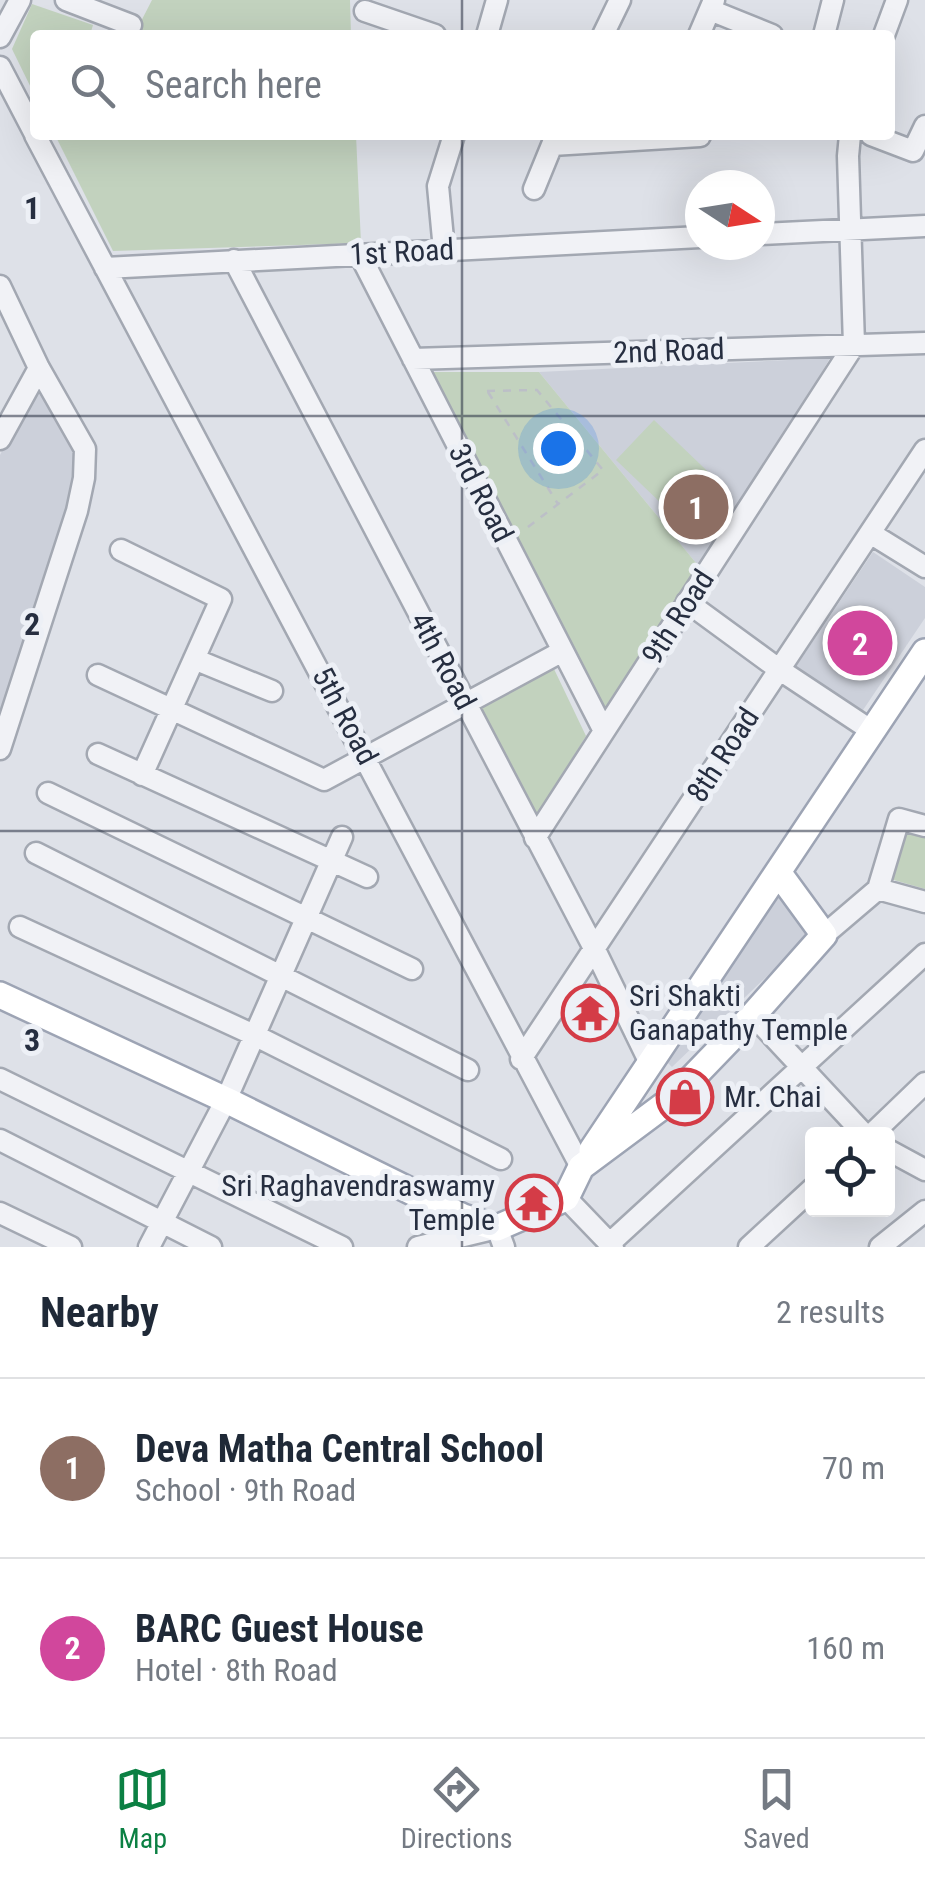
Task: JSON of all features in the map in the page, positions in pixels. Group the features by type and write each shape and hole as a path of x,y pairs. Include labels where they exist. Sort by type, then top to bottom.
{"main road":[{"path":"0,995 226,1100 500,1238 566,1198 580,1166 925,652"},
{"path":"580,1166 670,1100 753,1016 824,935 778,872"}],"street":[{"path":"0,37 20,0"},
{"path":"66,0 131,26"},
{"path":"488,30 497,0"},
{"path":"606,30 620,0"},
{"path":"825,30 833,0"},
{"path":"886,30 897,0"},
{"path":"702,30 712,5 762,30"},
{"path":"366,11 420,30"},
{"name":"5th Road","path":"0,67 30,125"},
{"path":"884,140 913,151 925,126"},
{"name":"5th Road","path":"38,140 580,1166"},
{"path":"444,250 438,186 452,140"},
{"path":"534,189 554,140"},
{"path":"850,140 854,345"},
{"path":"775,233 925,226"},
{"name":"1st Road","path":"104,268 685,237"},
{"name":"3rd Road","path":"360,255 604,731"},
{"name":"4th Road","path":"234,260 650,1063"},
{"path":"0,286 39,368 85,449 78,511 0,748"},
{"name":"2nd Road","path":"413,359 925,342"},
{"name":"9th Road","path":"535,838 854,345"},
{"path":"0,440 39,368"},
{"name":"8th Road","path":"521,1059 925,450"},
{"path":"870,533 925,568"},
{"path":"121,550 221,599 142,775"},
{"path":"687,602 872,731"},
{"path":"98,675 324,780 561,652"},
{"path":"194,660 272,691"},
{"path":"98,754 367,876"},
{"path":"48,793 412,969"},
{"path":"824,935 878,889 899,819 925,826"},
{"path":"149,1247 226,1100 342,837"},
{"path":"36,853 468,1070"},
{"path":"878,889 925,902"},
{"path":"20,927 254,1036 502,1159"},
{"path":"566,1198 611,1245 925,954"},
{"path":"753,1016 857,1127"},
{"path":"0,1079 342,1247"},
{"path":"879,1127 925,1083"},
{"path":"0,1140 212,1247"},
{"path":"895,1154 925,1170"},
{"path":"749,1247 805,1195"},
{"path":"880,1247 925,1211"},
{"path":"0,1214 71,1247"},
{"path":"418,1247 500,1238"}],"path":[{"path":"506,544 604,470 537,390 487,391 558,504"}],"shaded area":[{"path":"830,358 701,569 539,372"},
{"path":"40,381 76,451 77,477 0,732 0,455"},
{"path":"873,552 925,587 925,618 861,713 795,668"},
{"path":"776,893 809,936 672,1067 667,1062"}],"green space":[{"path":"152,0 350,0 351,30 137,30"},
{"path":"32,4 93,25 92,30 30,30 30,86 12,49"},
{"path":"58,140 356,140 361,243 113,251"},
{"path":"425,372 539,372 701,569 604,714"},
{"path":"654,420 725,488 687,528 616,460"},
{"path":"554,669 586,736 533,822 476,709"},
{"path":"901,827 925,834 925,889 887,878"}],"place":[{"name":"Deva Matha Central School","path":"696,507"},
{"name":"BARC Guest House","path":"860,643"},
{"name":"Sri Shakti Ganapathy Temple","path":"590,1013"},
{"name":"Mr. Chai","path":"685,1097"},
{"name":"Sri Raghavendraswamy Temple","path":"534,1203"}]}
